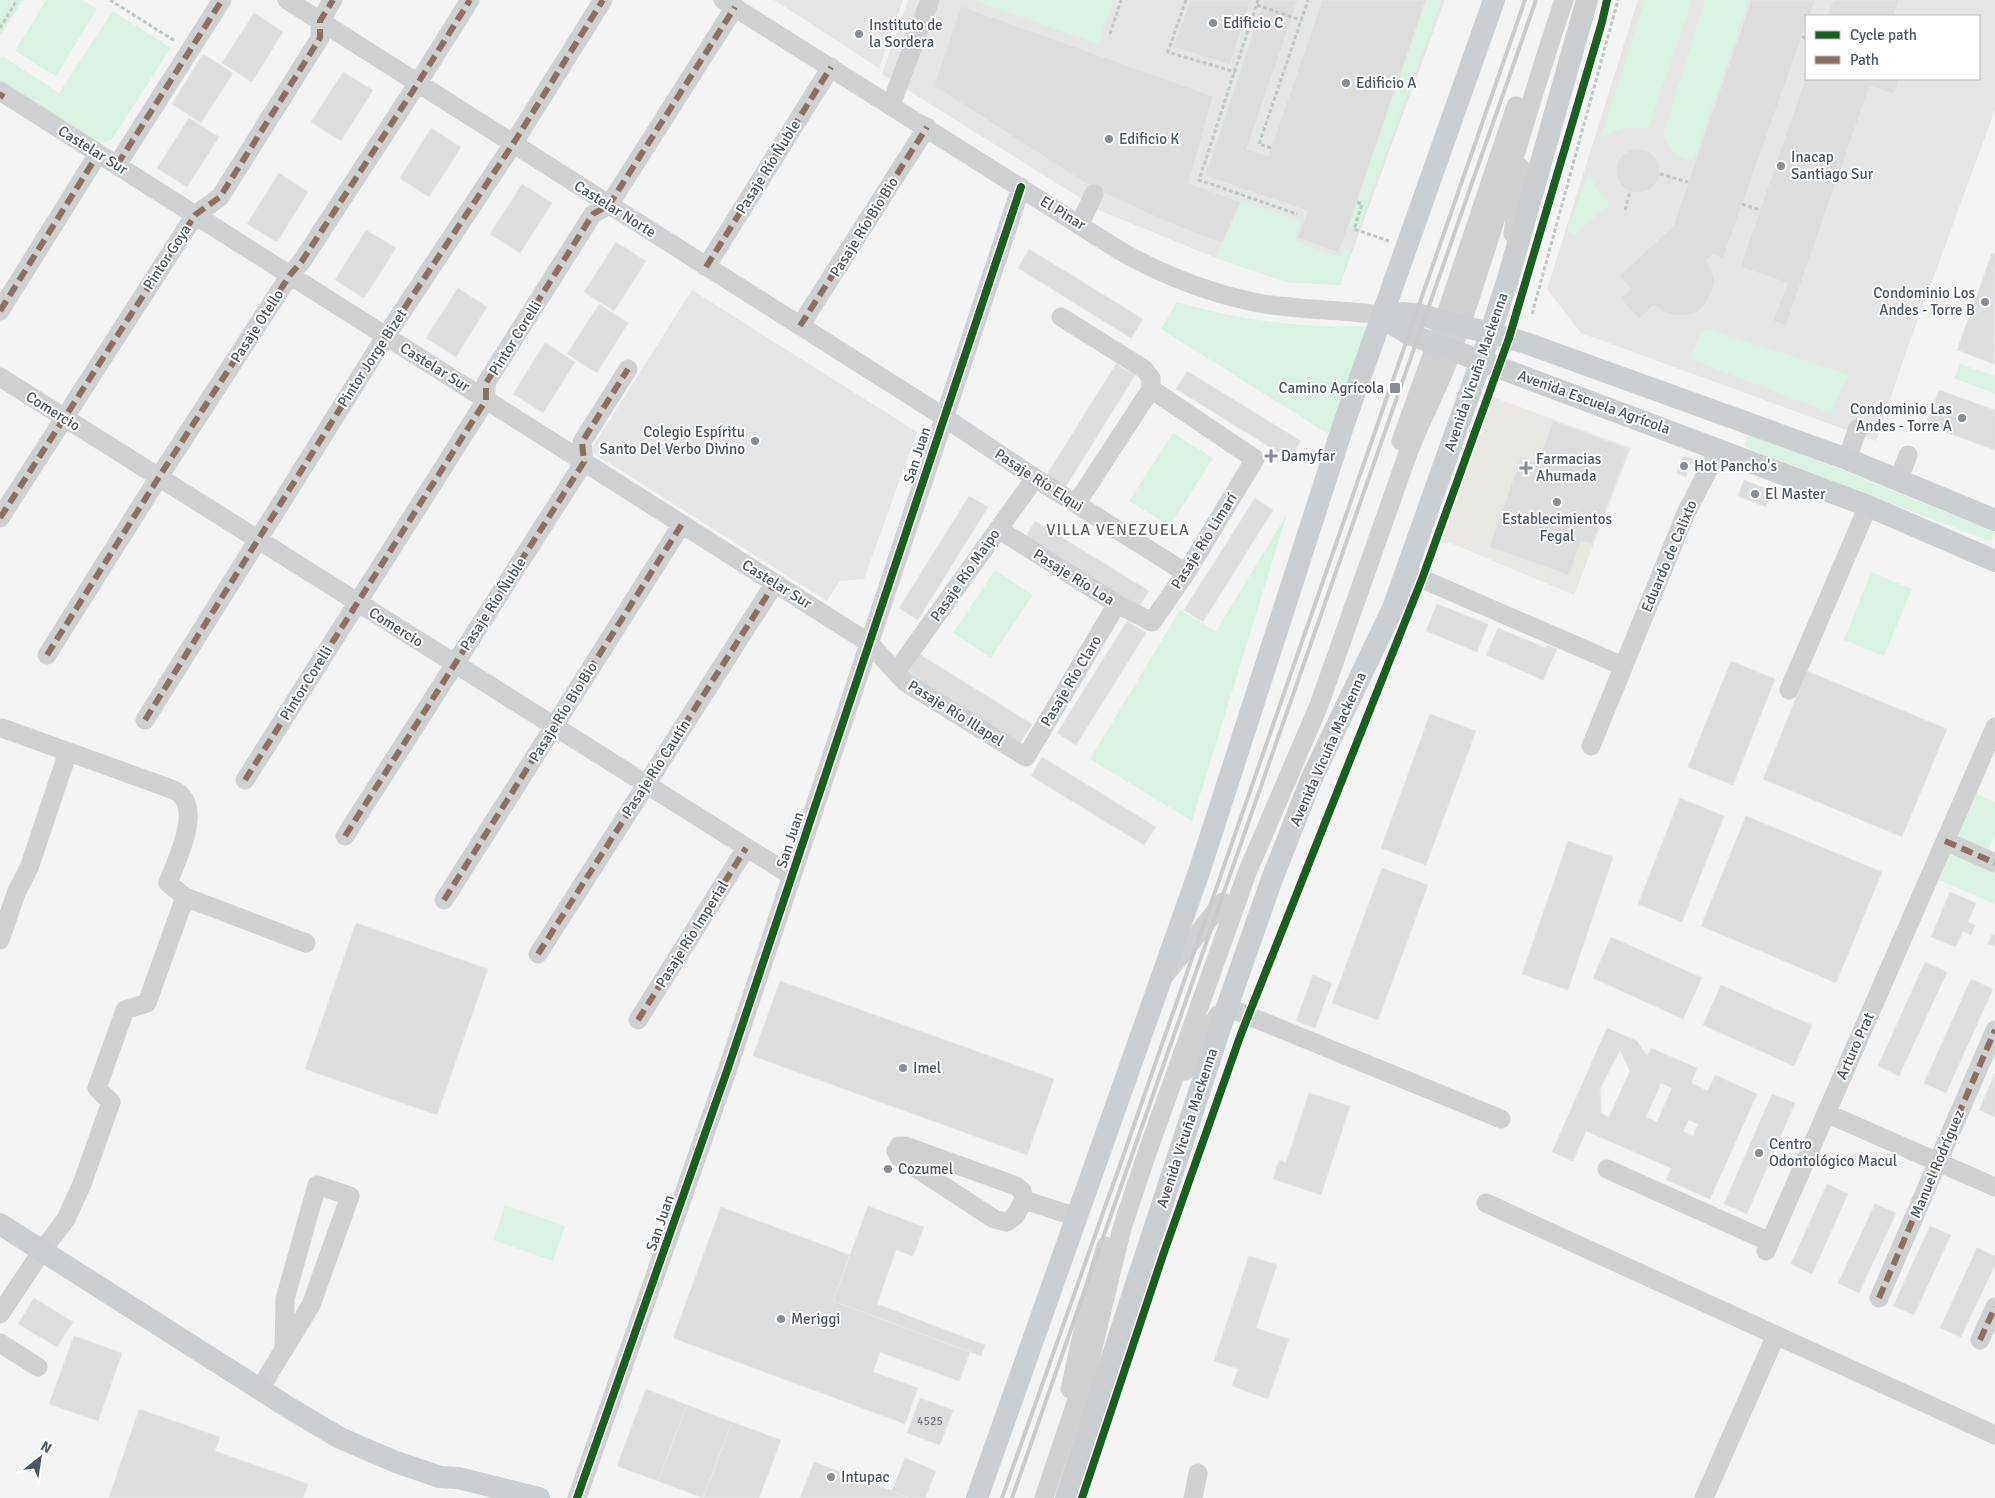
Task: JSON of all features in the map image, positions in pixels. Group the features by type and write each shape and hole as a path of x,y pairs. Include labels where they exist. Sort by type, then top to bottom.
{"main road":[{"path":"978,1498 1199,872 1340,435 1494,0"},
{"name":"Avenida Vicuña Mackenna","path":"1066,1498 1227,1007 1272,879 1336,724 1393,608 1481,361 1508,279 1587,0"},
{"path":"1382,315 1403,313 1453,323 1523,342 1847,459 1995,520"},
{"name":"Avenida Escuela Agrícola","path":"1382,315 1400,329 1444,347 1868,506 1995,561"},
{"path":"1719,449 1743,420"},
{"path":"1966,547 1983,547 1995,543"},
{"path":"0,1224 259,1390 340,1438 396,1462 440,1477 458,1478 539,1498"},
{"path":"440,1477 454,1488 476,1498"}],"street":[{"path":"117,166 222,0"},
{"name":"Castelar Norte","path":"287,0 944,417"},
{"name":"Pintor Goya","path":"0,518 195,215 220,197 320,38 320,21 332,0"},
{"name":"Pasaje Otello","path":"48,655 159,477 290,275 302,261 470,0"},
{"name":"Pintor Jorge Bizet","path":"145,720 385,336 513,144 603,0"},
{"path":"892,105 930,0"},
{"path":"1453,323 1551,0"},
{"path":"1032,1498 1072,1380 1096,1278 1223,902 1287,758 1453,323 1495,221 1535,85 1564,0"},
{"name":"El Pinar","path":"729,4 1143,263 1202,288 1266,304 1382,315"},
{"name":"Pintor Corelli","path":"245,780 486,400 486,383 593,214 609,205 729,4"},
{"name":"Pasaje Río Ñuble","path":"706,267 831,67"},
{"path":"1508,279 1518,186 1535,85"},
{"name":"Castelar Sur","path":"1,94 290,275 869,643"},
{"name":"Pasaje Río Bio Bio","path":"800,326 927,128"},
{"path":"0,311 98,154"},
{"name":"San Juan","path":"577,1498 678,1213 1021,187"},
{"path":"1080,224 1094,194"},
{"path":"1061,317 1144,369 1151,378 1151,389 1076,504"},
{"path":"1044,1498 1090,1364 1122,1228 1163,1109 1246,873 1319,704 1416,432 1436,394 1444,347"},
{"path":"584,462 582,442 628,369"},
{"name":"Comercio","path":"0,378 792,876"},
{"name":"Pasaje Río Limarí","path":"1151,389 1255,459 1186,573 1152,622"},
{"name":"Pasaje Río Elqui","path":"944,417 1035,478 1186,573"},
{"path":"1847,459 1858,428"},
{"name":"Eduardo de Calixto","path":"1591,746 1686,513 1719,449"},
{"path":"1898,479 1908,455"},
{"name":"Pasaje Río Ñuble","path":"346,836 584,462"},
{"name":"Pasaje Río Maipo","path":"896,672 1035,478"},
{"path":"1789,690 1868,506"},
{"name":"Pasaje Río Bio Bio","path":"444,900 682,524"},
{"name":"Pasaje Río Loa","path":"998,529 1117,604 1152,622"},
{"path":"1406,572 1623,666"},
{"name":"Pasaje Río Cautín","path":"538,954 775,583"},
{"name":"Pasaje Río Claro","path":"1026,757 1117,604"},
{"name":"Pasaje Río Illapel","path":"869,643 905,682 1026,757"},
{"name":"Arturo Prat","path":"1607,1169 1768,1246 1995,727"},
{"path":"2,728 166,787 180,794 188,806 189,821 168,883 185,897 306,943"},
{"path":"0,940 17,891 29,868 68,752"},
{"path":"1944,841 1995,864"},
{"name":"Pasaje Río Imperial","path":"638,1020 746,848"},
{"path":"0,1314 66,1218 82,1184 111,1102 97,1088 125,1010 147,1003 185,897"},
{"path":"1161,980 1223,902"},
{"path":"1163,1109 1235,984"},
{"path":"1227,1007 1501,1120"},
{"name":"Manuel Rodríguez","path":"1879,1298 1995,1030"},
{"path":"1826,1113 1995,1187"},
{"path":"899,1146 904,1146 1016,1186 1022,1191 1024,1200 1015,1216 1007,1222 994,1219 899,1156 896,1151 899,1146"},
{"path":"259,1390 284,1350 311,1306 350,1196 317,1185 285,1299 284,1350"},
{"path":"1024,1200 1077,1217"},
{"path":"1486,1203 1995,1435"},
{"path":"1980,1340 1995,1307"},
{"path":"1704,1498 1776,1335"},
{"path":"0,1343 38,1367"},
{"path":"1193,1498 1198,1474"}],"path":[{"path":"0,28 18,0"},
{"path":"110,0 190,50"},
{"path":"1110,34 1121,0"},
{"path":"1186,0 1168,52 1235,72"},
{"path":"1258,0 1199,180 1298,214"},
{"path":"1271,148 1259,144 1308,0"},
{"path":"1532,314 1618,0"},
{"path":"1257,5 1301,20"},
{"path":"1660,174 1688,182"},
{"path":"1624,210 1630,191"},
{"path":"1357,202 1362,204 1354,229 1376,237"},
{"path":"1742,204 1760,210"}],"shaded area":[{"name":"Instituto de la Sordera","path":"774,0 903,0 879,68"},
{"path":"908,0 1445,0 1340,285 1287,282 1216,258 1101,211 882,74"},
{"name":"Inacap Santiago Sur","path":"1638,0 1995,0 1995,110 1905,355 1876,441 1581,333 1547,289"},
{"name":"Colegio Espíritu Santo Del Verbo Divino","path":"692,290 917,432 864,579 840,581 827,601 590,451"},
{"path":"1493,397 1631,448 1574,595 1453,544 1442,542"}],"green space":[{"path":"0,0 23,0 0,36"},
{"path":"46,0 82,0 97,9 56,76 15,51"},
{"path":"972,0 1113,0 1098,44"},
{"path":"1426,0 1442,0 1358,230 1348,227"},
{"path":"1645,0 1692,0 1648,129 1622,128 1600,139"},
{"path":"1705,0 1748,0 1694,160 1688,160 1675,153 1663,136"},
{"path":"113,11 171,48 112,139 96,145 0,82 0,59 2,56 59,93"},
{"path":"1589,174 1597,189 1610,204 1574,235 1567,230"},
{"path":"1241,202 1301,221 1294,241 1341,257 1344,248 1351,249 1340,285 1287,282 1216,258"},
{"path":"1177,302 1201,309 1272,322 1319,326 1369,326 1328,434 1161,329"},
{"path":"1709,329 1848,375 1831,413 1690,359 1701,331"},
{"path":"1960,364 1995,376 1995,394 1954,378"},
{"path":"1173,433 1213,458 1170,526 1129,501"},
{"path":"1753,434 1995,532 1992,540 1987,540 1747,448 1744,444 1748,437"},
{"path":"1287,514 1192,821 1090,759 1180,610 1216,631"},
{"path":"995,570 1033,595 991,658 953,633"},
{"path":"1871,572 1912,589 1884,656 1844,640"},
{"path":"1975,793 1995,802 1995,834 1981,867 1995,873 1995,904 1939,880"},
{"path":"505,1205 565,1226 553,1261 493,1240"}],"building":[{"name":"Edificio C","path":"1190,0 1251,0 1230,65 1173,47"},
{"name":"Edificio A","path":"1264,0 1298,0 1247,149 1268,156 1322,0 1426,0 1339,253 1298,238 1307,211 1205,176"},
{"path":"1751,0 1815,0 1810,15 1805,15 1805,29 1723,259 1713,255 1707,260 1715,283 1704,306 1696,313 1674,316 1654,305 1639,319 1620,298 1631,289 1619,276 1673,226"},
{"path":"1833,0 1899,0 1894,15 1827,15"},
{"name":"Edificio K","path":"961,6 1213,96 1189,183 1241,202 1222,243 1169,223 1091,187 934,86"},
{"path":"254,13 283,32 252,82 222,63"},
{"path":"203,54 233,73 201,123 172,104"},
{"path":"343,72 373,90 341,141 311,122"},
{"path":"1805,79 1900,80 1894,94 1870,86 1786,326 1773,321 1787,283 1740,267"},
{"path":"189,118 219,137 187,187 157,168"},
{"path":"431,128 461,147 429,197 400,178"},
{"path":"1634,149 1642,149 1654,155 1660,171 1654,187 1642,193 1634,193 1622,187 1616,175 1616,167 1622,155"},
{"path":"279,173 308,192 277,242 247,224"},
{"path":"522,184 552,203 520,253 490,234"},
{"path":"366,230 396,248 364,298 335,280"},
{"path":"616,242 646,261 614,311 584,292"},
{"path":"1029,249 1143,319 1131,338 1018,268"},
{"name":"Condominio Los Andes - Torre B","path":"1992,253 1995,254 1994,364 1957,350"},
{"path":"458,288 487,307 456,357 426,338"},
{"path":"599,304 628,323 597,373 567,354"},
{"path":"545,343 575,362 543,413 513,394"},
{"path":"1116,364 1135,375 1065,488 1046,476"},
{"path":"1187,371 1301,441 1289,459 1176,389"},
{"name":"Condominio Las Andes - Torre A","path":"1939,390 1995,410 1995,450 1926,425"},
{"name":"Establecimientos Fegal","path":"1553,421 1629,449 1592,544 1581,541 1569,575 1489,547 1521,457 1538,463"},
{"name":"Hot Pancho's","path":"1683,456 1693,459 1686,477 1676,473"},
{"name":"El Master","path":"1744,480 1772,491 1766,507 1738,496"},
{"path":"969,496 988,507 918,620 899,608"},
{"path":"1255,498 1273,510 1203,622 1184,610"},
{"path":"1035,521 1149,591 1137,610 1024,540"},
{"path":"1437,604 1488,624 1477,652 1426,631"},
{"path":"1127,621 1146,633 1076,745 1057,733"},
{"path":"1498,628 1546,648 1548,645 1557,649 1543,680 1486,655"},
{"path":"919,654 1032,724 1020,743 907,673"},
{"path":"1731,661 1775,679 1733,785 1688,767"},
{"path":"1807,671 1947,729 1902,837 1763,779"},
{"path":"1430,714 1476,731 1426,865 1381,848"},
{"path":"1042,757 1156,827 1144,845 1031,776"},
{"path":"1680,798 1724,816 1682,922 1638,904"},
{"path":"1746,816 1882,872 1836,983 1701,926"},
{"path":"1568,841 1613,857 1568,990 1522,974"},
{"path":"1382,868 1428,885 1378,1020 1332,1003"},
{"path":"1950,892 1976,903 1968,922 1975,925 1971,935 1963,931 1956,947 1931,937"},
{"path":"356,923 488,969 437,1115 305,1069"},
{"path":"1992,934 1995,935 1995,946 1988,944"},
{"path":"1611,937 1702,978 1683,1019 1593,978"},
{"path":"1925,962 1947,972 1899,1076 1878,1066"},
{"path":"1313,975 1332,983 1315,1028 1296,1021"},
{"path":"1971,979 1993,989 1946,1093 1924,1083"},
{"name":"Imel","path":"780,981 1054,1079 1027,1155 753,1056"},
{"path":"1721,985 1812,1025 1794,1066 1703,1025"},
{"path":"1607,1028 1637,1041 1647,1056 1651,1048 1697,1068 1691,1083 1708,1091 1715,1075 1757,1094 1710,1199 1666,1180 1671,1168 1586,1131 1573,1161 1552,1152","holes":["1620,1050 1630,1071 1609,1117 1601,1113 1600,1089","1661,1083 1672,1088 1657,1122 1646,1117","1689,1120 1698,1124 1693,1136 1683,1131"]},
{"path":"1995,1073 1995,1117 1979,1110"},
{"path":"1309,1093 1350,1106 1321,1195 1273,1179 1279,1160 1286,1163"},
{"name":"Centro Odontológico Macul","path":"1772,1094 1795,1103 1747,1214 1724,1204"},
{"path":"1827,1184 1848,1194 1812,1274 1791,1264"},
{"path":"1875,1204 1896,1213 1859,1293 1838,1283"},
{"path":"868,1206 924,1227 913,1256 896,1250 877,1304 985,1345 981,1356 833,1301"},
{"name":"Meriggi","path":"721,1207 850,1255 833,1301 970,1352 959,1381 880,1352 873,1372 918,1388 905,1424 673,1338"},
{"path":"1930,1226 1951,1235 1914,1315 1893,1306"},
{"path":"1977,1248 1995,1256 1995,1265 1961,1337 1940,1328"},
{"path":"1249,1256 1277,1265 1256,1328 1289,1339 1268,1399 1232,1386 1238,1369 1214,1361"},
{"path":"34,1298 73,1322 57,1347 18,1324"},
{"path":"74,1336 122,1353 98,1421 49,1404"},
{"path":"646,1389 687,1405 658,1481 617,1466"},
{"path":"920,1398 953,1410 940,1445 907,1433"},
{"path":"687,1405 732,1422 703,1498 658,1481"},
{"path":"139,1409 220,1437 215,1451 308,1484 303,1498 109,1498"},
{"path":"732,1422 781,1440 759,1498 703,1498"},
{"path":"905,1458 936,1471 925,1498 909,1498 892,1491"},
{"name":"Intupac","path":"814,1462 892,1491 909,1498 800,1498"}],"railway":[{"path":"1002,1498 1126,1148 1525,0"},
{"path":"1012,1498 1536,0"}],"marked path":[{"path":"117,165 222,0"},
{"path":"0,518 195,215 220,197 320,38 320,21 333,0"},
{"path":"47,655 159,477 290,275 302,261 470,0"},
{"path":"145,720 380,345 513,144 603,0"},
{"path":"245,780 486,400 486,383 593,214 609,205 735,7"},
{"path":"706,267 831,67"},
{"path":"0,98 3,93"},
{"path":"800,326 927,127"},
{"path":"0,311 98,154"},
{"path":"345,836 584,462 582,442 628,369"},
{"path":"444,900 682,524"},
{"path":"538,954 775,583"},
{"path":"1945,841 1995,863"},
{"path":"638,1020 746,848"},
{"path":"1879,1298 1995,1030"},
{"path":"1980,1340 1995,1307"}],"cycle path":[{"path":"1082,1498 1163,1255 1241,1034 1422,579 1509,338 1607,0"},
{"path":"577,1498 728,1068 1021,187"}],"place":[{"name":"Edificio C","path":"1213,23"},
{"name":"Instituto de la Sordera","path":"859,34"},
{"name":"Edificio A","path":"1346,83"},
{"name":"Edificio K","path":"1109,139"},
{"name":"Inacap Santiago Sur","path":"1781,166"},
{"name":"Condominio Los Andes - Torre B","path":"1985,302"},
{"name":"Camino Agrícola","path":"1395,388"},
{"name":"Condominio Las Andes - Torre A","path":"1962,418"},
{"name":"Colegio Espíritu Santo Del Verbo Divino","path":"755,441"},
{"name":"Damyfar","path":"1271,456"},
{"name":"Hot Pancho's","path":"1684,466"},
{"name":"Farmacias Ahumada","path":"1526,468"},
{"name":"El Master","path":"1755,494"},
{"name":"Establecimientos Fegal","path":"1557,502"},
{"name":"Imel","path":"903,1068"},
{"name":"Centro Odontológico Macul","path":"1759,1153"},
{"name":"Cozumel","path":"888,1169"},
{"name":"Meriggi","path":"781,1319"},
{"name":"Intupac","path":"831,1477"}],"district":[{"name":"VILLA VENEZUELA","path":"1118,530"}]}
